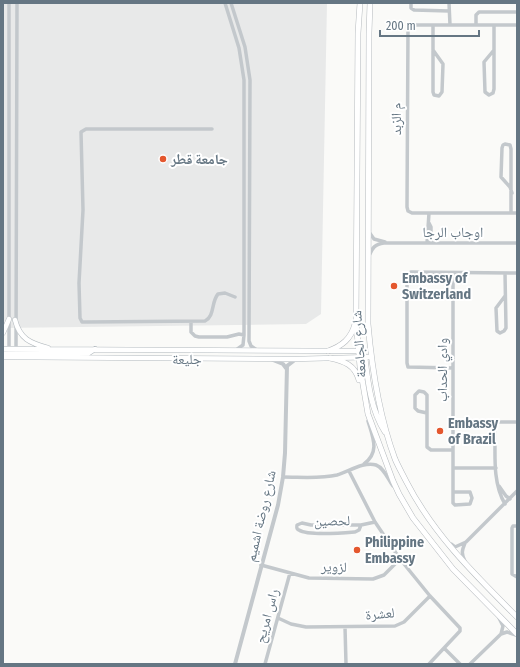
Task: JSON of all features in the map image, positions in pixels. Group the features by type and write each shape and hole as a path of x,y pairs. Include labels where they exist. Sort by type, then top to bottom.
{"main road":[{"name":"شارع الجامعة","path":"360,3 358,19 356,319 359,358 368,414 397,490 413,518 440,554 463,580 517,635"},
{"name":"شارع الجامعة","path":"370,3 368,357 388,438 396,460 416,501 440,535 470,570 517,618"},
{"path":"3,333 9,319"},
{"path":"328,351 342,345 349,339 353,332 356,319"},
{"path":"15,320 17,327 24,338 33,343 53,349"},
{"name":"جليعة","path":"3,349 9,353 270,359 368,357"},
{"name":"جليعة","path":"16,353 53,349 359,351"},
{"path":"3,354 89,353 95,349"},
{"path":"359,351 368,357"},
{"name":"جليعة","path":"3,357 9,353"},
{"path":"330,358 342,361 353,368 360,386 363,389"}],"street":[{"path":"9,3 9,353"},
{"path":"16,3 16,353"},
{"path":"225,3 239,48 244,80 244,335 243,345 234,351"},
{"path":"231,3 245,47 250,80 250,345 258,351"},
{"path":"411,3 411,8 414,10 449,10"},
{"path":"449,3 450,25"},
{"path":"476,25 476,15 479,12 517,12"},
{"name":"م الزبد","path":"517,25 411,25 409,27 407,209 412,213 517,213"},
{"path":"433,25 434,50 432,92 434,95 439,96 442,92 443,64 434,50"},
{"path":"494,25 494,50 494,89 493,93 489,95 484,92 484,62 494,50"},
{"path":"9,41 12,38 17,41"},
{"path":"9,93 13,92 16,94"},
{"path":"212,129 86,129 82,131 80,134 83,210 79,298 81,321 203,322 211,316 215,298 218,294 225,293 235,297"},
{"path":"511,213 512,193 511,149 510,145 506,144 503,145 502,148 501,176 510,187 512,193"},
{"path":"429,213 427,228 429,243"},
{"name":"اوجاب الرجا","path":"368,223 369,233 374,239 390,242 517,243"},
{"name":"اوجاب الرجا","path":"368,263 371,252 375,246 390,242"},
{"path":"453,368 408,367 406,275 411,272 517,273"},
{"name":"وادي الحداب","path":"453,273 453,492"},
{"path":"505,273 506,328 500,333 496,328 496,308 505,296"},
{"path":"191,322 191,332 197,337 227,337 239,334 244,335"},
{"path":"244,329 250,329"},
{"path":"270,359 283,364 287,370"},
{"path":"287,370 289,364 296,359"},
{"name":"شارع روضة اشميم","path":"235,664 278,505 283,477 286,453 287,370"},
{"path":"427,413 418,412 415,408 415,395 419,391 424,392 427,396 428,449 453,450"},
{"path":"283,477 331,476 349,471 369,461 374,452 368,414"},
{"path":"453,422 517,422"},
{"path":"495,422 496,482 499,495 505,504"},
{"path":"363,465 373,464 380,468 397,490"},
{"path":"453,468 496,468"},
{"path":"349,471 375,522 400,559 430,596 460,628 460,631 429,664"},
{"path":"496,482 501,490 510,499"},
{"path":"470,570 462,555 462,550 466,542 517,491"},
{"path":"453,492 470,492 472,498 470,504 454,504 453,492"},
{"name":"لحصين","path":"361,525 359,530 355,532 309,533 297,528 297,525 302,523 311,525 361,525 375,522"},
{"path":"517,526 513,526 512,528 512,574 517,576"},
{"path":"440,535 455,547 466,542"},
{"name":"لزوير","path":"261,565 309,578 373,579 384,575 400,559"},
{"name":"راس امريح","path":"269,664 267,660 290,573"},
{"name":"لعشرة","path":"278,618 291,624 306,627 395,626 400,625 430,596"},
{"path":"470,664 501,634 504,626 494,611"},
{"path":"345,627 346,664"},
{"path":"501,634 510,632 517,635"},
{"path":"444,648 460,664"},
{"path":"265,664 267,660"}],"shaded area":[{"name":"جامعة قطر","path":"3,3 327,3 321,314 306,324 3,328"}],"place":[{"name":"جامعة قطر","path":"163,159"},
{"name":"Embassy of Switzerland","path":"394,286"},
{"name":"Embassy of Brazil","path":"440,431"},
{"name":"Philippine Embassy","path":"357,550"}]}
